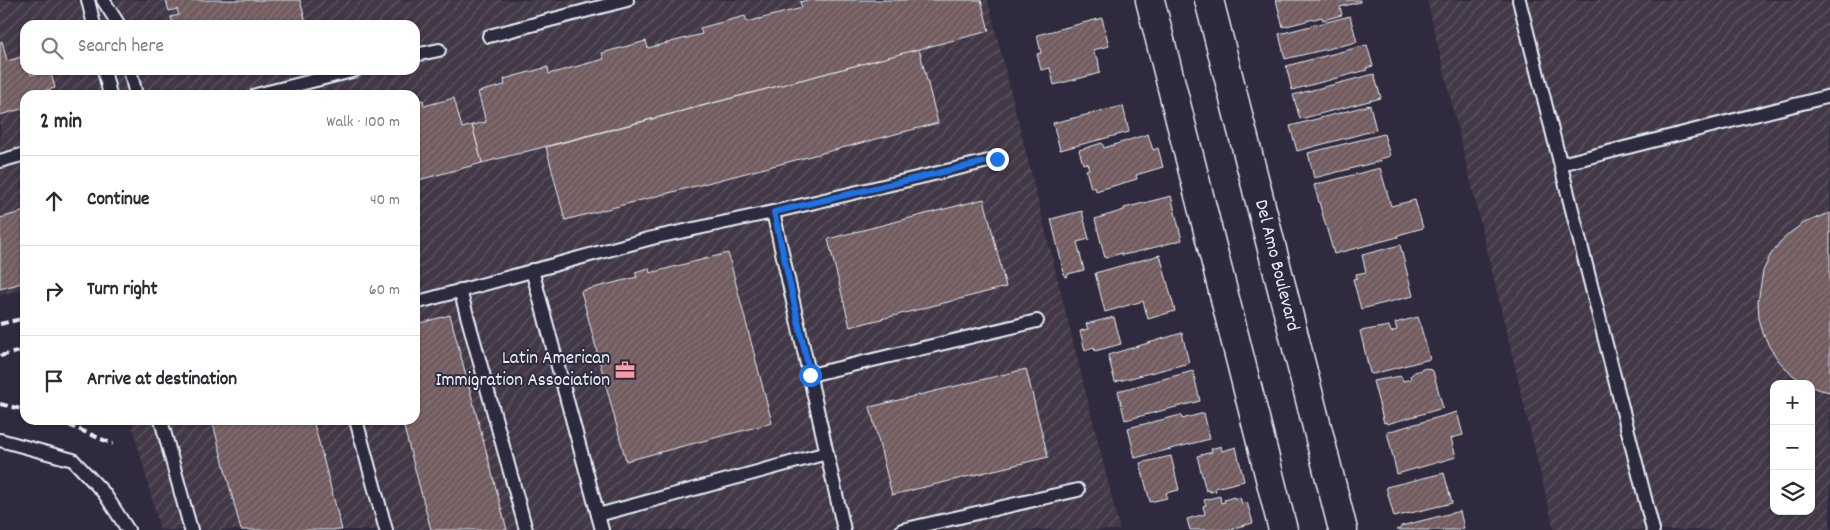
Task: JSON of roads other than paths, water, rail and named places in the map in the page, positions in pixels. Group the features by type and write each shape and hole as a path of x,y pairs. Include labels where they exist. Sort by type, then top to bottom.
{"main road":[{"path":"1150,0 1283,530"},
{"name":"Del Amo Boulevard","path":"1209,0 1344,530"}],"lane":[{"path":"88,0 93,20"},
{"path":"103,0 116,20"},
{"path":"489,36 627,0"},
{"path":"1519,0 1653,530"},
{"path":"420,54 439,50"},
{"path":"105,75 109,90"},
{"path":"131,75 135,90"},
{"path":"276,90 336,75"},
{"path":"1561,164 1830,96"},
{"path":"0,161 20,155"},
{"path":"420,302 652,238 774,212 997,159"},
{"path":"774,212 844,530"},
{"path":"532,270 602,530"},
{"path":"460,290 526,530"},
{"path":"810,375 1037,321"},
{"path":"162,425 191,530"},
{"path":"357,425 386,530"},
{"path":"0,440 73,460 104,493 128,530"},
{"path":"598,516 827,453"},
{"path":"902,530 1078,490"}],"railway":[{"path":"0,324 20,319"},
{"path":"0,356 20,351"},
{"path":"0,404 20,409"},
{"path":"69,425 113,444"}],"place":[{"name":"Latin American Immigration Association","path":"625,370"}]}
